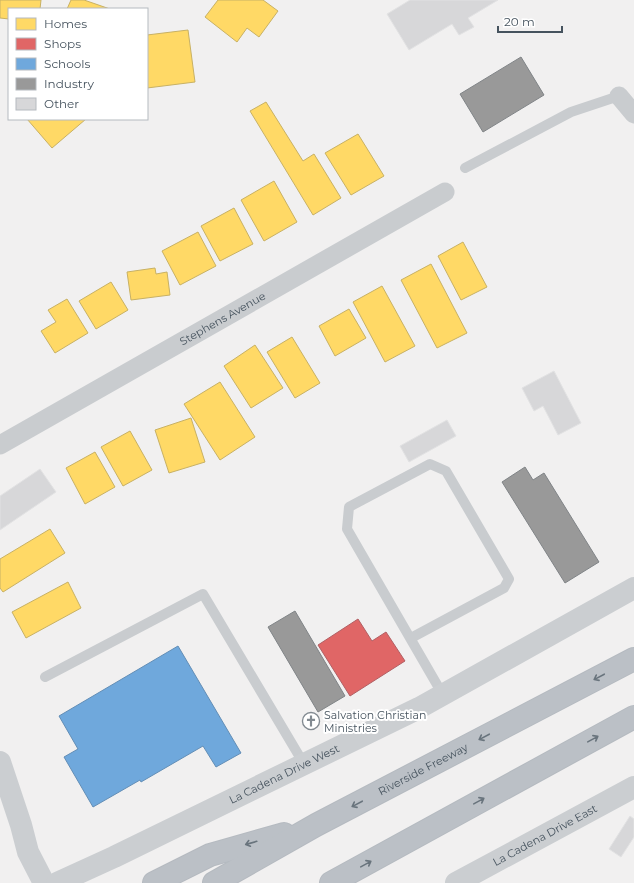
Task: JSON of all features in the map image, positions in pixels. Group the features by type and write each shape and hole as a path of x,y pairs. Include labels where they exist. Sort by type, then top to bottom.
{"highway":[{"name":"Riverside Freeway","path":"214,883 316,825 634,659"},
{"path":"331,883 634,717"},
{"path":"154,883 210,855 316,825"}],"main road":[{"name":"La Cadena Drive West","path":"57,883 114,857 419,708 634,588"},
{"path":"0,762 21,825 28,852 44,883"},
{"name":"La Cadena Drive East","path":"456,883 633,789"}],"street":[{"path":"619,96 634,114"},
{"name":"Stephens Avenue","path":"0,445 445,192"}],"lane":[{"path":"465,168 571,112 619,96"},
{"path":"411,638 504,588 509,579 446,471 430,464 349,507 348,529 443,695"},
{"path":"45,677 203,594 304,764"}],"building: Homes":[{"path":"0,0 41,0 40,8 8,8 8,19 0,18"},
{"path":"71,0 84,0 107,8 67,8"},
{"path":"218,0 263,0 278,11 259,37 247,28 237,42 205,17"},
{"path":"188,30 195,82 148,88 148,35"},
{"path":"266,102 303,161 314,154 341,198 313,215 250,111"},
{"path":"28,120 85,120 52,148"},
{"path":"358,134 384,176 351,195 325,153"},
{"path":"274,181 297,222 264,241 241,200"},
{"path":"234,208 253,244 220,261 201,226"},
{"path":"198,232 216,266 180,285 162,251"},
{"path":"463,242 487,287 461,300 438,256"},
{"path":"431,264 467,333 437,348 401,280"},
{"path":"155,268 156,274 167,272 170,295 131,300 127,272"},
{"path":"111,282 128,310 96,329 79,301"},
{"path":"382,286 415,346 385,362 353,302"},
{"path":"67,299 88,333 55,353 41,331 56,322 48,310"},
{"path":"349,309 366,338 335,356 319,326"},
{"path":"292,337 320,383 295,398 267,352"},
{"path":"255,345 283,388 251,408 224,366"},
{"path":"220,382 255,437 220,460 184,404"},
{"path":"191,418 205,462 169,473 155,430"},
{"path":"130,431 152,470 123,486 101,447"},
{"path":"95,452 115,487 85,504 66,468"},
{"path":"50,529 65,553 3,592 0,588 0,559"},
{"path":"68,582 81,608 26,638 12,612"}],"building: Shops":[{"path":"358,619 372,641 386,632 405,661 350,696 318,645"}],"building: Schools":[{"path":"178,646 241,753 216,767 203,746 141,782 140,780 93,807 64,757 78,749 59,716"}],"building: Industry":[{"path":"521,57 544,95 483,132 460,94"},
{"path":"525,467 533,480 544,473 599,562 565,583 502,482"},
{"path":"295,611 345,696 318,712 268,627"}],"building: Other":[{"path":"410,0 498,0 468,18 474,27 459,35 452,24 409,50 387,14"},
{"path":"554,371 581,423 558,435 543,406 534,411 522,388"},
{"path":"447,420 456,436 409,462 400,446"},
{"path":"40,469 56,492 0,530 0,496"},
{"path":"630,816 634,819 634,837 621,857 609,849"}],"place":[{"name":"Salvation Christian Ministries","path":"311,721"}]}
